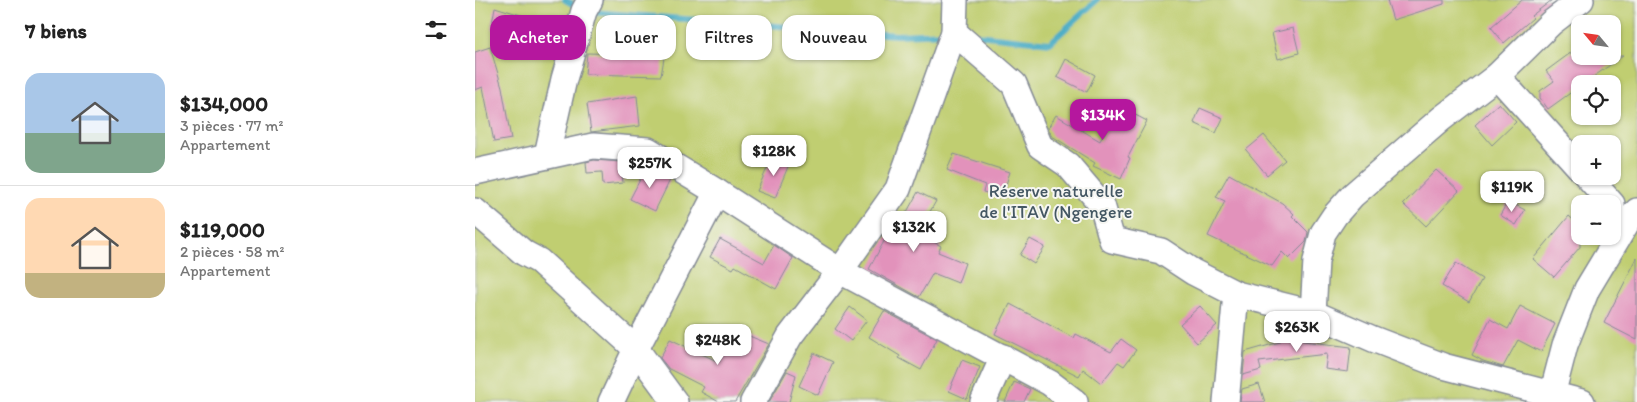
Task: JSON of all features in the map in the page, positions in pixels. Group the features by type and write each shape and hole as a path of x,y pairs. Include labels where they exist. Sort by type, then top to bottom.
{"street":[{"path":"547,155 564,79 584,11 590,0"},
{"path":"753,402 790,336 840,272 898,189 954,32 955,0"},
{"path":"1313,313 1316,261 1323,233 1335,215 1361,189 1441,119 1497,76 1551,23 1581,0"},
{"path":"954,32 1014,84 1039,146 1068,166 1103,205 1112,240 1161,251 1193,272 1236,294 1313,313 1443,366 1551,400 1582,402"},
{"path":"1497,76 1571,158"},
{"path":"475,172 593,146 648,150 717,192 840,272 1003,357 1050,383 1075,402"},
{"path":"1551,400 1565,345 1587,288 1622,210 1596,185"},
{"path":"611,402 636,349 717,192"},
{"path":"475,211 524,253 539,261 636,349 675,402"},
{"path":"1226,402 1236,294"},
{"path":"983,402 1003,357"}],"green space":[{"name":"Réserve naturelle de l'ITAV (Ngengere","path":"475,0 1637,0 1637,402 475,402"}],"building":[{"path":"1387,0 1444,0 1444,4 1393,20"},
{"path":"1522,0 1552,0 1531,16 1533,18 1504,43 1491,27"},
{"path":"495,7 521,15 494,15"},
{"path":"1293,28 1299,53 1278,59 1272,33"},
{"path":"490,47 490,60 494,60 502,87 511,139 494,142 483,87 475,90 475,52"},
{"path":"587,53 596,53 596,60 664,60 661,76 585,74"},
{"path":"1571,53 1571,65 1610,65 1596,75 1571,75 1571,92 1548,109 1540,98 1540,91 1554,81 1546,71"},
{"path":"1066,59 1095,75 1087,92 1057,77"},
{"path":"637,96 640,126 591,132 587,104"},
{"path":"1499,103 1516,122 1492,145 1475,125"},
{"path":"1118,106 1147,121 1128,157 1130,158 1121,179 1093,166 1095,163 1052,136 1048,128 1056,115 1100,141"},
{"path":"1200,108 1223,118 1216,133 1194,123"},
{"path":"1264,135 1285,160 1267,175 1246,150"},
{"path":"954,154 1010,172 1002,197 983,192 985,185 947,170"},
{"path":"773,155 790,162 775,198 757,191"},
{"path":"594,160 621,162 623,183 603,185 602,172 587,173 586,162"},
{"path":"647,166 670,180 655,211 630,199"},
{"path":"1436,170 1459,191 1426,226 1403,204"},
{"path":"1229,174 1282,203 1294,214 1292,216 1308,232 1306,242 1289,259 1282,252 1272,266 1208,236 1225,201 1216,197"},
{"path":"918,192 936,201 918,233 941,246 938,252 965,263 958,283 933,273 919,297 869,269 888,234 893,237"},
{"path":"1508,201 1525,210 1516,225 1500,215"},
{"path":"1569,216 1571,218 1571,245 1580,245 1580,247 1554,277 1533,259"},
{"path":"720,239 764,263 774,245 793,258 776,289 735,266 733,269 710,257"},
{"path":"1030,239 1045,247 1034,264 1020,255"},
{"path":"1637,258 1637,340 1604,323"},
{"path":"1456,263 1482,279 1469,302 1442,286"},
{"path":"1010,304 1074,338 1076,334 1111,352 1121,339 1136,350 1124,366 1118,362 1101,383 1083,369 1079,376 995,334"},
{"path":"1200,306 1217,325 1197,343 1180,324"},
{"path":"1520,306 1555,324 1541,352 1518,340 1503,367 1483,361 1472,355 1490,319 1508,329"},
{"path":"850,307 867,320 851,341 835,329"},
{"path":"884,311 937,339 921,370 899,358 900,356 869,337"},
{"path":"1302,329 1303,341 1351,347 1348,372 1325,369 1327,354 1259,362 1261,370 1243,375 1245,352 1280,342 1279,332"},
{"path":"737,331 769,344 735,402 719,402 701,392 704,387 669,369 660,358 670,339 719,362"},
{"path":"814,353 833,362 818,395 799,386"},
{"path":"962,360 980,367 967,399 949,391"},
{"path":"787,371 796,375 789,402 769,402"},
{"path":"1014,382 1030,389 1024,402 1005,402"},
{"path":"1259,384 1265,402 1240,402 1242,389"}],"waterway":[{"path":"565,0 579,8"},
{"path":"968,34 1050,43 1097,0"},
{"path":"591,12 896,35 948,33"}]}
